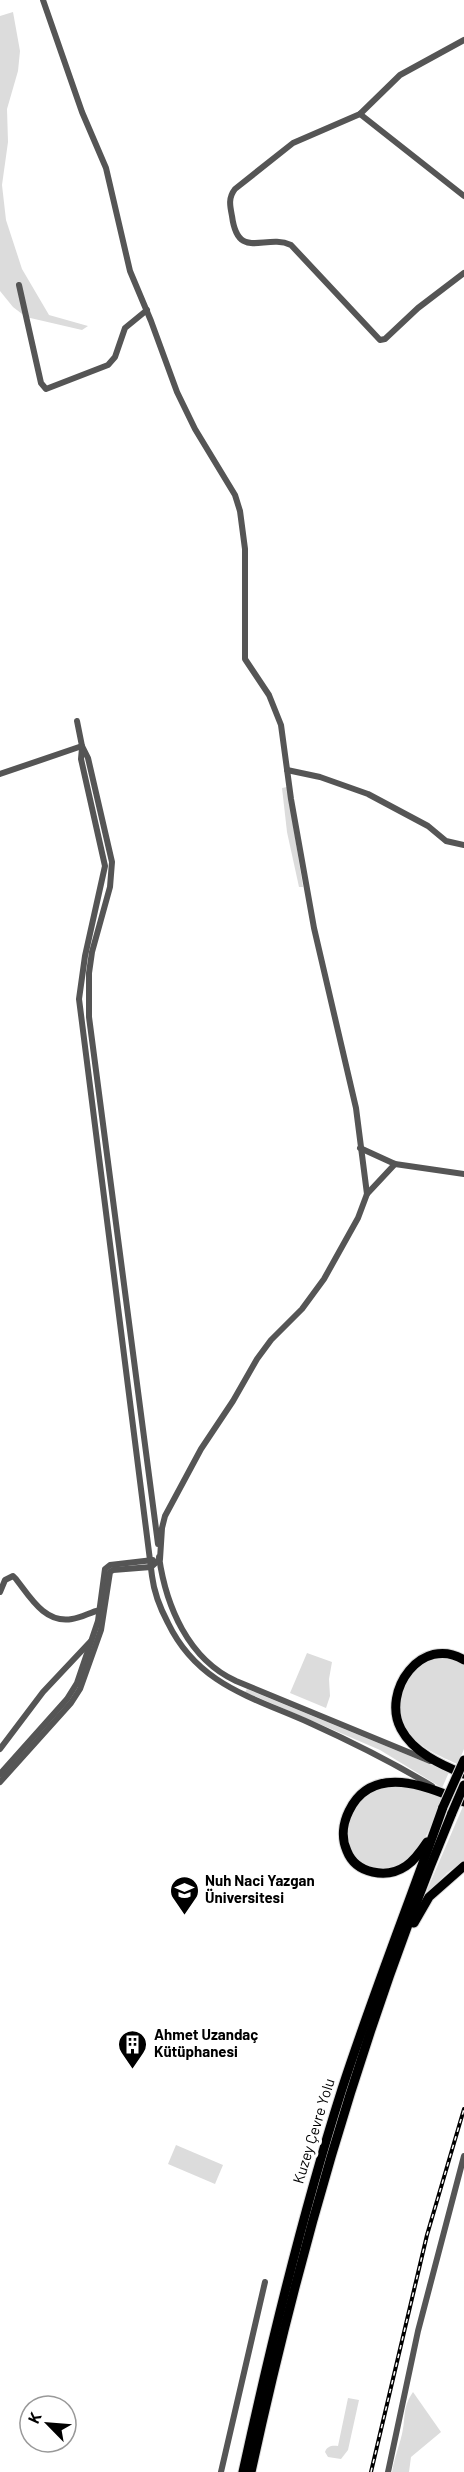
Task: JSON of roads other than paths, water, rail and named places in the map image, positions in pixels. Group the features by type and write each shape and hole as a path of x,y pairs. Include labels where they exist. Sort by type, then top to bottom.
{"highway":[{"path":"464,1660 453,1654 444,1653 419,1661 405,1674 395,1701 396,1716 401,1729 411,1743 447,1767 464,1774"},
{"path":"464,1760 443,1807 417,1856 406,1866 395,1872 372,1872 354,1862 348,1854 344,1842 345,1820 363,1792 373,1786 396,1781 440,1791 464,1802"},
{"name":"Kuzey Çevre Yolu","path":"251,2472 273,2370 317,2197 378,2008 424,1880 464,1785"},
{"name":"Kuzey Çevre Yolu","path":"243,2472 285,2286 327,2139 375,1989 443,1807"},
{"path":"378,2008 419,1912 441,1884 464,1866"}],"street":[{"path":"43,0 82,112 106,168 130,271 182,405 238,503 245,539 245,660 269,695 281,725 314,928 354,1101 367,1194"},
{"path":"464,40 400,75 360,114 293,143 235,189 230,200 233,224 238,236 248,244 283,242 291,245 380,340 385,339 418,308 464,273"},
{"path":"360,114 464,196"},
{"path":"19,285 41,383 47,389 108,365 116,354 125,328 147,310"},
{"path":"77,721 112,862 110,887 89,974 88,1017 160,1559 167,1593 181,1626 202,1656 236,1681 447,1767"},
{"path":"0,774 82,746"},
{"path":"82,746 81,759 105,866 85,956 80,999 156,1593 172,1632 190,1658 209,1676 241,1694 388,1760 440,1791"},
{"path":"287,770 320,777 368,794 428,826 446,841 464,845"},
{"path":"360,1148 395,1164 464,1174"},
{"path":"160,1559 165,1516 201,1449 233,1401 261,1352 298,1314 324,1279 358,1218 367,1194 395,1164"},
{"path":"0,1782 71,1703 80,1689 101,1630 110,1572 151,1564 160,1559"},
{"path":"0,1774 71,1694 80,1678 93,1640 100,1610 103,1573 106,1567 151,1564"},
{"path":"0,1592 7,1578 13,1576 38,1607 54,1617 70,1620 100,1610"},
{"path":"0,1749 38,1698 93,1640"},
{"path":"388,2472 418,2331 464,2156"},
{"path":"220,2472 265,2282"}],"railway":[{"path":"371,2472 427,2235 464,2109"}],"place":[{"name":"Nuh Naci Yazgan Üniversitesi","path":"184,1916"},
{"name":"Ahmet Uzandaç Kütüphanesi","path":"133,2070"}]}
